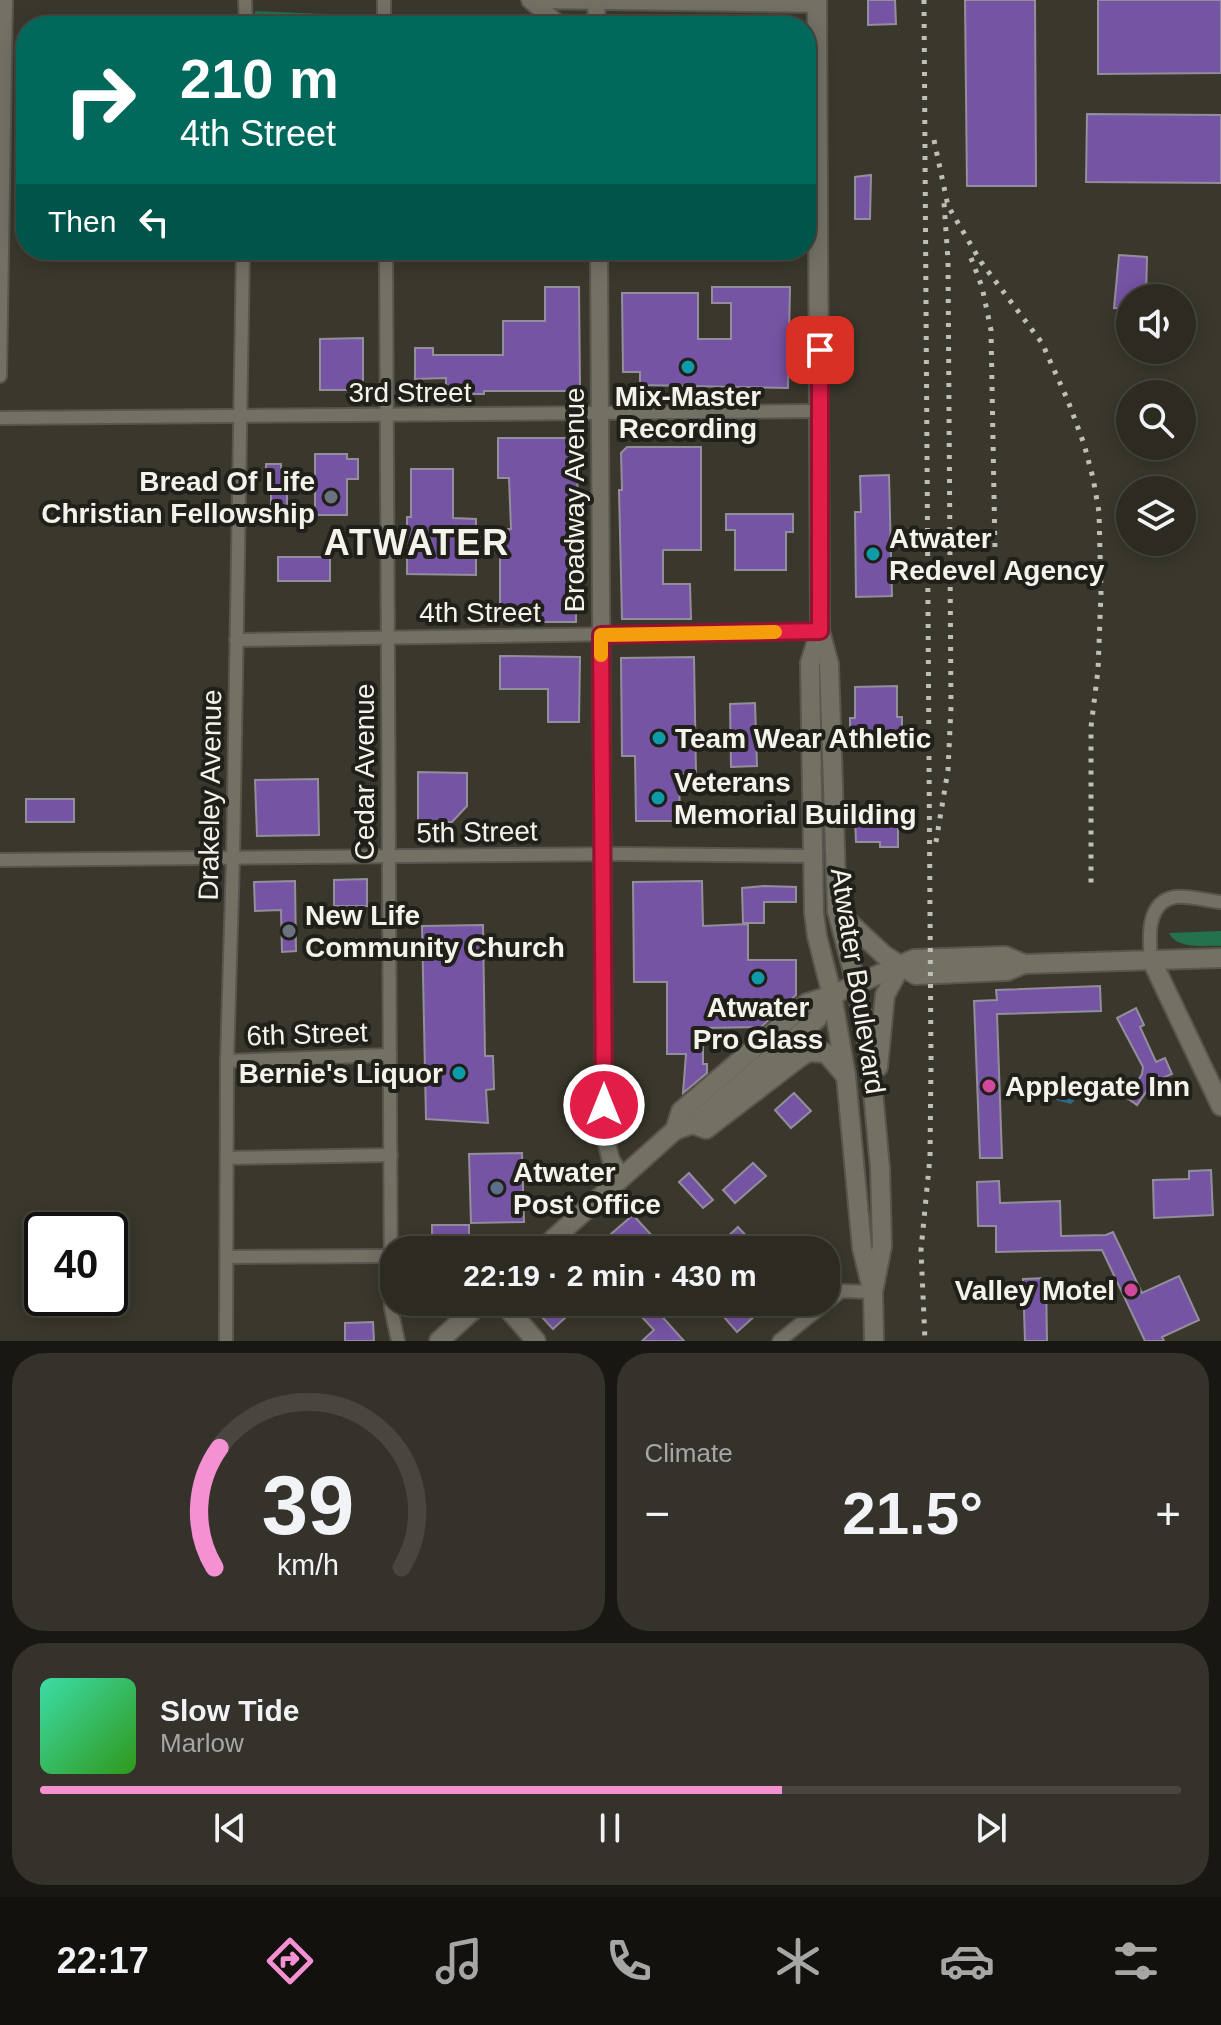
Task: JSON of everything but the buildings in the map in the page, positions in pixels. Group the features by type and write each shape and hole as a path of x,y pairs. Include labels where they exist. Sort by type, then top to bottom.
{"main road":[{"name":"Atwater Boulevard","path":"816,39 817,2"},
{"name":"Atwater Boulevard","path":"815,260 820,411 820,631 829,664 837,911 856,983 875,1098 880,1168 882,1246 873,1292 874,1341"},
{"name":"Atwater Boulevard","path":"820,631 810,663 811,856 817,936 832,995 846,1076 862,1248 873,1292"},
{"path":"837,911 877,949 901,966"},
{"path":"684,1127 681,1111 807,1003 914,959 1005,956 1024,964 1221,958"},
{"path":"1151,959 1221,1106"},
{"path":"875,1098 885,995 901,966"},
{"path":"557,1236 684,1127 706,1129 809,1052 826,1053 846,1076"},
{"path":"439,1341 467,1316"},
{"path":"514,1316 536,1341"}],"street":[{"path":"0,376 6,0"},
{"path":"533,0 817,2"},
{"path":"533,0 550,16"},
{"name":"Drakeley Avenue","path":"226,1341 227,1061 243,260"},
{"name":"Cedar Avenue","path":"386,260 391,1236"},
{"name":"Broadway Avenue","path":"599,260 604,1133 611,1160 622,1178"},
{"name":"3rd Street","path":"0,418 820,411"},
{"name":"4th Street","path":"236,640 820,631"},
{"name":"5th Street","path":"0,860 811,856"},
{"path":"1151,959 1148,935 1153,915 1162,904 1174,897 1221,902"},
{"name":"6th Street","path":"227,1061 390,1055"},
{"path":"227,1158 391,1155"},
{"path":"227,1257 380,1256"},
{"path":"779,1341 841,1291 873,1292"},
{"name":"Cedar Avenue","path":"393,1316 398,1341"}],"green space":[{"path":"255,11 370,16 255,16"},
{"path":"1221,931 1221,946 1185,944 1169,933"}],"water":[{"path":"1075,1089 1079,1095 1071,1104 1056,1100 1057,1092"}],"railway":[{"path":"924,0 931,1062 930,1157 921,1250 925,1341"},
{"path":"934,140 948,206 981,262 1042,343 1068,401 1093,478 1099,512 1101,593 1098,670 1091,727 1091,884"},
{"path":"936,842 948,770 951,707 948,260 944,203"},
{"path":"971,258 982,287 991,330 995,551"}],"slow traffic":[{"path":"601,655 601,635 775,632"}],"place":[{"name":"Mix-Master Recording","path":"688,367"},
{"name":"Bread Of Life Christian Fellowship","path":"331,497"},
{"name":"Atwater Redevel Agency","path":"873,554"},
{"name":"Team Wear Athletic","path":"659,738"},
{"name":"Veterans Memorial Building","path":"658,798"},
{"name":"New Life Community Church","path":"289,931"},
{"name":"Atwater Pro Glass","path":"758,978"},
{"name":"Bernie's Liquor","path":"459,1073"},
{"name":"Applegate Inn","path":"989,1086"},
{"name":"Atwater Post Office","path":"497,1188"},
{"name":"Valley Motel","path":"1131,1290"}],"district":[{"name":"ATWATER","path":"417,542"}],"route":[{"path":"604,1105 601,635 820,631 820,350"}]}
